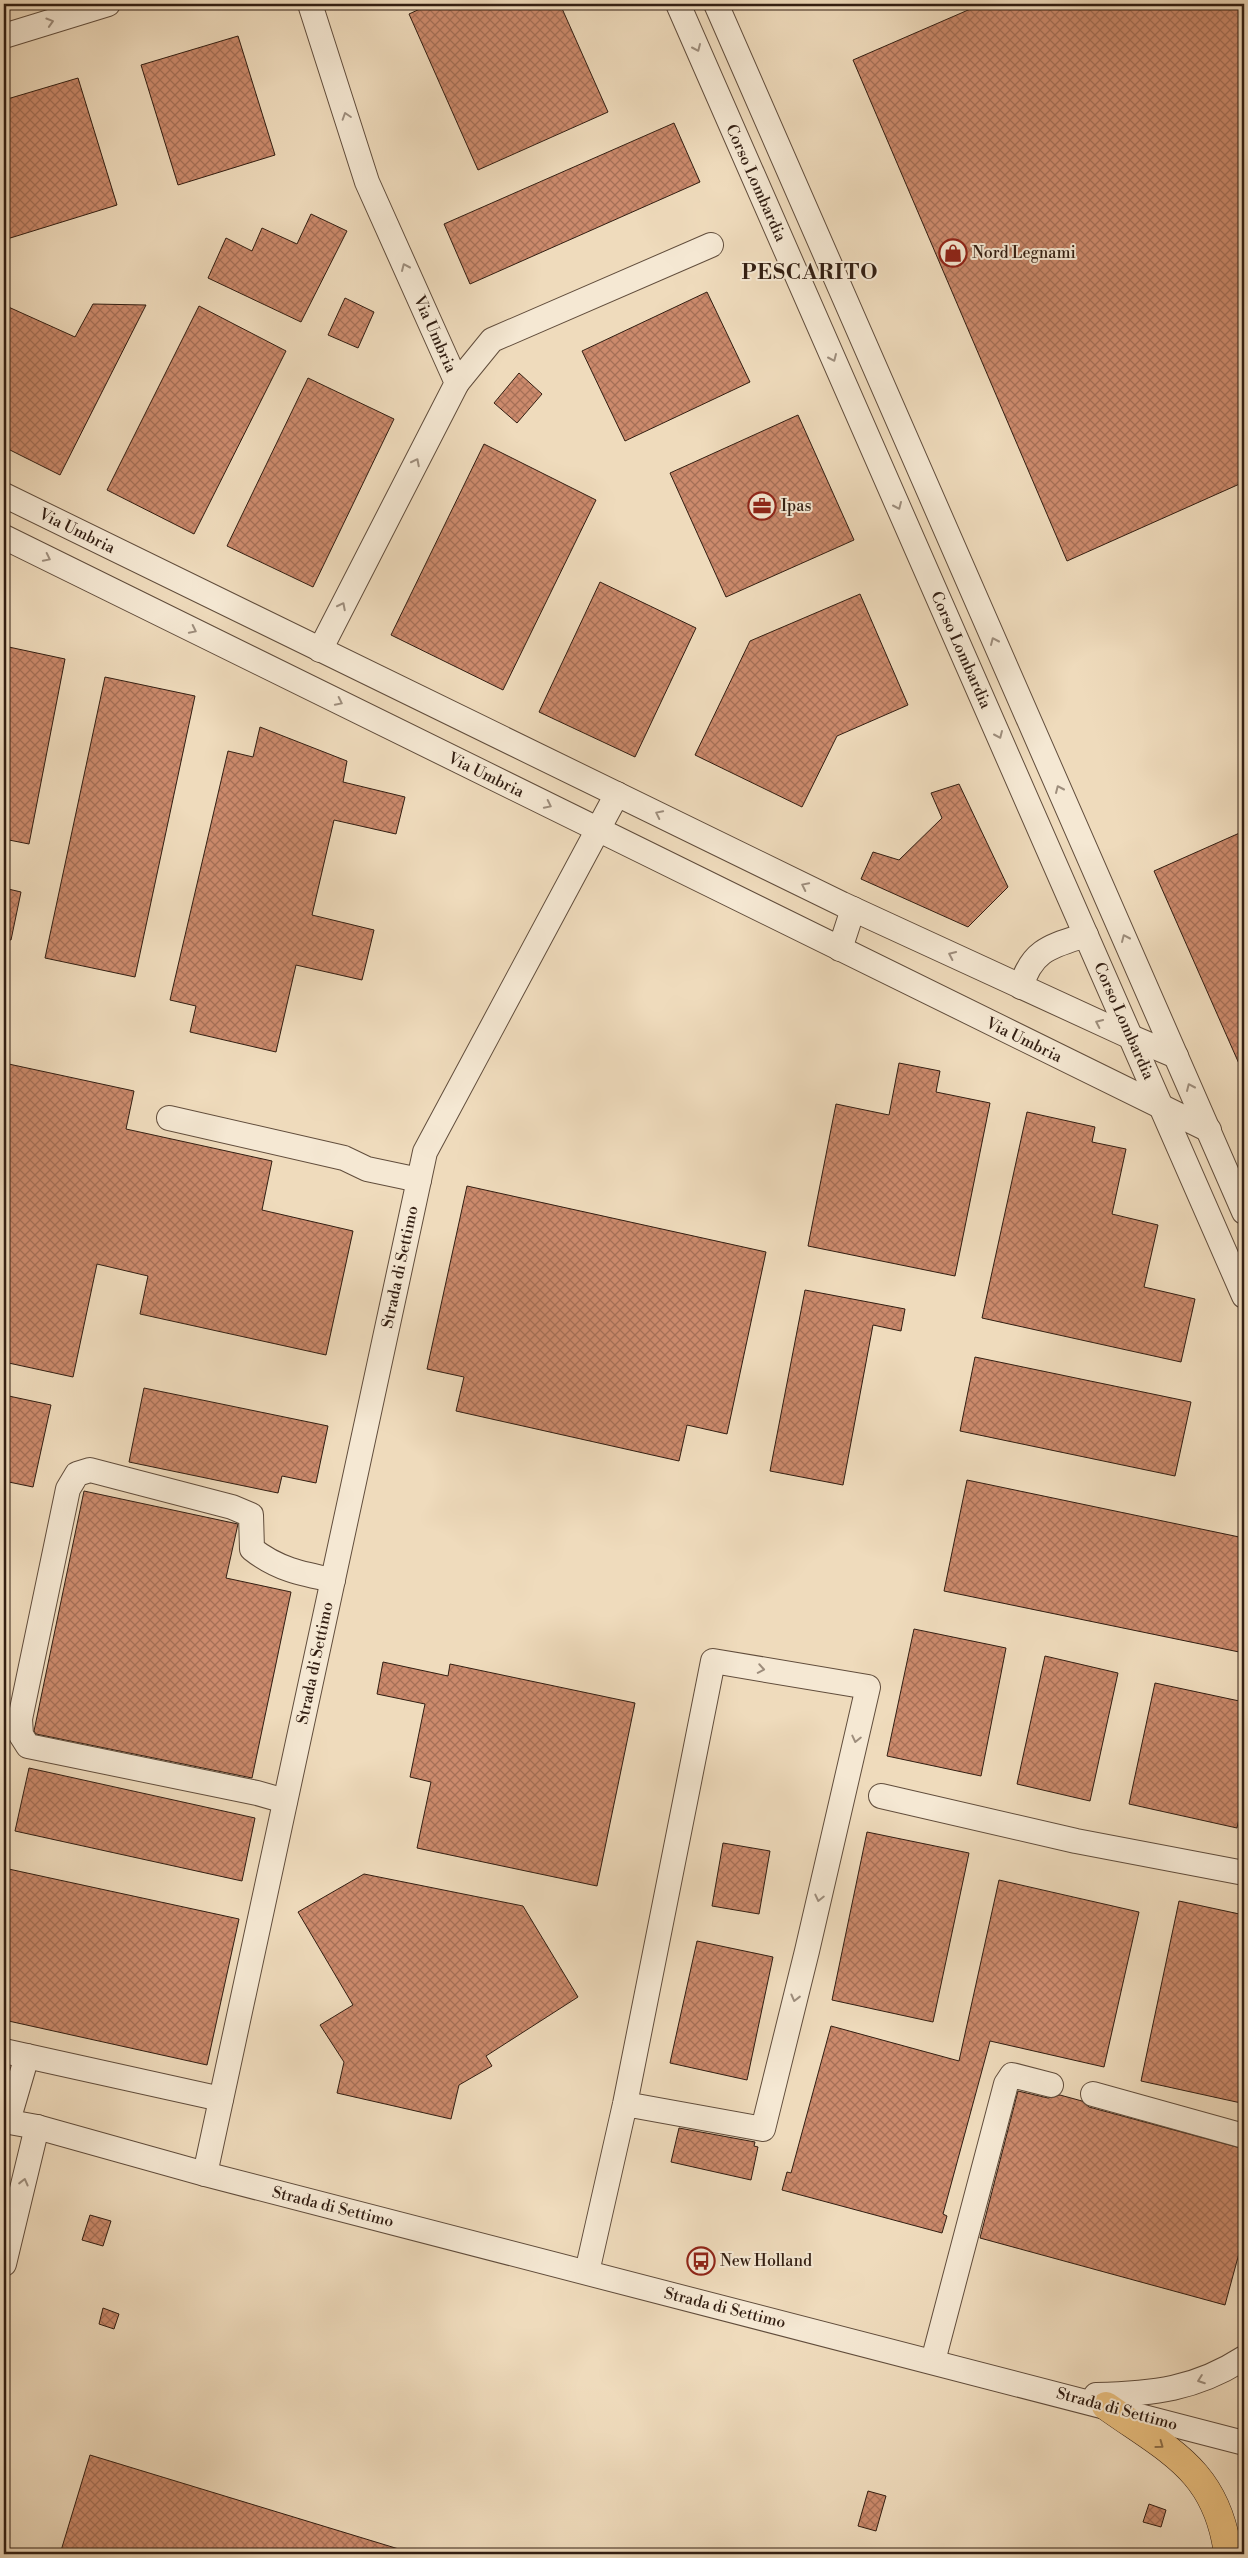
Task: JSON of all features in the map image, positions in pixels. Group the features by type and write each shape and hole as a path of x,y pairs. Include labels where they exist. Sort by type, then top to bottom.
{"highway":[{"path":"1106,2406 1193,2470 1211,2494 1220,2516 1228,2554"}],"street":[{"path":"4,36 105,4"},
{"name":"Via Umbria","path":"310,4 367,182 457,383 320,650"},
{"name":"Corso Lombardia","path":"678,4 1244,1296"},
{"name":"Corso Lombardia","path":"716,4 1208,1130 1238,1179 1244,1212"},
{"path":"457,383 492,340 711,245"},
{"path":"818,324 850,310"},
{"name":"Via Umbria","path":"4,495 853,909 1176,1056"},
{"name":"Via Umbria","path":"4,537 1208,1130"},
{"path":"133,601 150,567"},
{"name":"Strada di Settimo","path":"205,2174 425,1152 617,794"},
{"path":"1047,845 1078,833"},
{"path":"840,949 853,909"},
{"path":"1021,987 1029,965 1042,952 1086,935"},
{"path":"169,1118 344,1158 367,1169 419,1180"},
{"path":"1200,1195 1238,1179"},
{"path":"285,1801 256,1793 28,1746 22,1735 20,1719 68,1489 77,1474 90,1470 232,1507 251,1515 252,1549 268,1562 302,1574 333,1580"},
{"path":"587,2272 625,2104 713,1660 868,1687 807,1951 763,2129 625,2104"},
{"path":"881,1796 1076,1840 1244,1873"},
{"path":"4,2050 221,2099"},
{"path":"6,2121 26,2056"},
{"path":"933,2362 1006,2084 1012,2075 1051,2085"},
{"path":"1093,2094 1244,2136"},
{"name":"Strada di Settimo","path":"6,2121 37,2127 205,2174 1244,2443"},
{"path":"4,2264 37,2127"},
{"path":"1064,2395 1136,2394 1170,2390 1222,2372 1244,2358"}],"building":[{"path":"431,4 560,4 608,112 478,170 409,14"},
{"path":"982,4 1244,4 1244,482 1067,561 853,60"},
{"path":"238,36 275,155 178,185 141,65"},
{"path":"78,78 117,205 7,239 4,230 4,100"},
{"path":"674,123 700,182 470,284 444,224"},
{"path":"311,214 347,231 301,322 208,278 226,238 252,251 262,228 297,244"},
{"path":"707,292 750,382 625,441 582,351"},
{"path":"345,298 374,312 358,348 328,335"},
{"path":"93,304 146,305 60,475 4,447 4,305 75,337"},
{"path":"199,306 286,351 194,534 107,490"},
{"path":"519,373 542,394 517,423 494,403"},
{"path":"308,378 394,419 313,587 227,546"},
{"name":"Ipas","path":"798,415 854,540 726,597 670,473"},
{"path":"484,444 596,500 503,690 391,635"},
{"path":"600,582 696,628 635,757 539,712"},
{"path":"860,594 908,705 837,736 802,807 695,755 750,641"},
{"path":"4,646 65,659 29,844 4,839"},
{"path":"105,677 195,696 135,977 45,958"},
{"path":"260,727 347,761 343,782 405,797 396,834 334,820 312,915 374,930 362,980 296,965 276,1052 190,1032 196,1006 170,1000 228,751 253,757"},
{"path":"959,784 1008,887 968,927 861,879 873,852 899,860 942,818 931,793"},
{"path":"1244,831 1244,1075 1154,871"},
{"path":"4,888 21,892 11,940 4,939"},
{"path":"4,1063 134,1091 126,1129 272,1161 262,1210 353,1231 326,1355 140,1314 148,1276 97,1264 73,1377 4,1362"},
{"path":"899,1063 940,1071 936,1092 990,1103 955,1276 808,1246 836,1104 889,1115"},
{"path":"1027,1112 1095,1127 1092,1142 1126,1149 1112,1214 1158,1225 1144,1287 1195,1299 1181,1362 982,1318"},
{"path":"467,1186 766,1252 727,1434 687,1425 679,1461 456,1411 464,1377 427,1369"},
{"path":"805,1290 905,1309 901,1331 873,1325 843,1485 770,1471"},
{"path":"975,1357 1191,1402 1175,1476 960,1431"},
{"path":"144,1388 328,1426 316,1483 282,1476 278,1493 129,1462"},
{"path":"4,1395 51,1405 33,1487 4,1481"},
{"path":"967,1480 1244,1538 1244,1653 944,1591"},
{"path":"84,1491 238,1524 226,1578 291,1592 252,1778 36,1734 34,1731"},
{"path":"914,1629 1006,1648 981,1776 887,1756"},
{"path":"1045,1656 1118,1673 1090,1801 1017,1784"},
{"path":"383,1662 448,1676 450,1664 635,1703 597,1886 417,1848 431,1782 410,1777 425,1704 377,1694"},
{"path":"1155,1683 1244,1702 1244,1796 1237,1828 1129,1804"},
{"path":"29,1768 255,1818 242,1881 15,1831"},
{"path":"867,1832 969,1853 933,2022 832,2000"},
{"path":"723,1843 770,1851 759,1914 712,1906"},
{"path":"4,1868 239,1919 207,2065 4,2020"},
{"path":"364,1874 523,1906 578,1997 486,2056 492,2066 459,2085 451,2119 337,2093 344,2062 320,2025 353,2005 298,1912"},
{"path":"999,1880 1139,1912 1104,2067 990,2041 943,2214 947,2216 942,2233 782,2190 787,2172 791,2173 831,2026 959,2061"},
{"path":"1179,1901 1244,1915 1244,2090 1241,2103 1141,2081"},
{"path":"697,1941 773,1957 747,2080 670,2063"},
{"path":"1018,2091 1048,2098 1060,2095 1082,2101 1089,2107 1244,2149 1244,2235 1225,2305 980,2238"},
{"path":"679,2128 755,2142 754,2146 758,2147 751,2180 671,2162"},
{"path":"90,2215 111,2221 103,2246 82,2240"},
{"path":"103,2308 119,2314 114,2329 99,2324"},
{"path":"90,2455 402,2550 402,2554 60,2554"},
{"path":"868,2491 886,2496 876,2531 858,2526"},
{"path":"1149,2504 1166,2510 1161,2527 1143,2522"}],"place":[{"name":"Nord Legnami","path":"953,253"},
{"name":"Ipas","path":"762,506"},
{"name":"New Holland","path":"701,2261"}],"district":[{"name":"PESCARITO","path":"810,273"}]}
